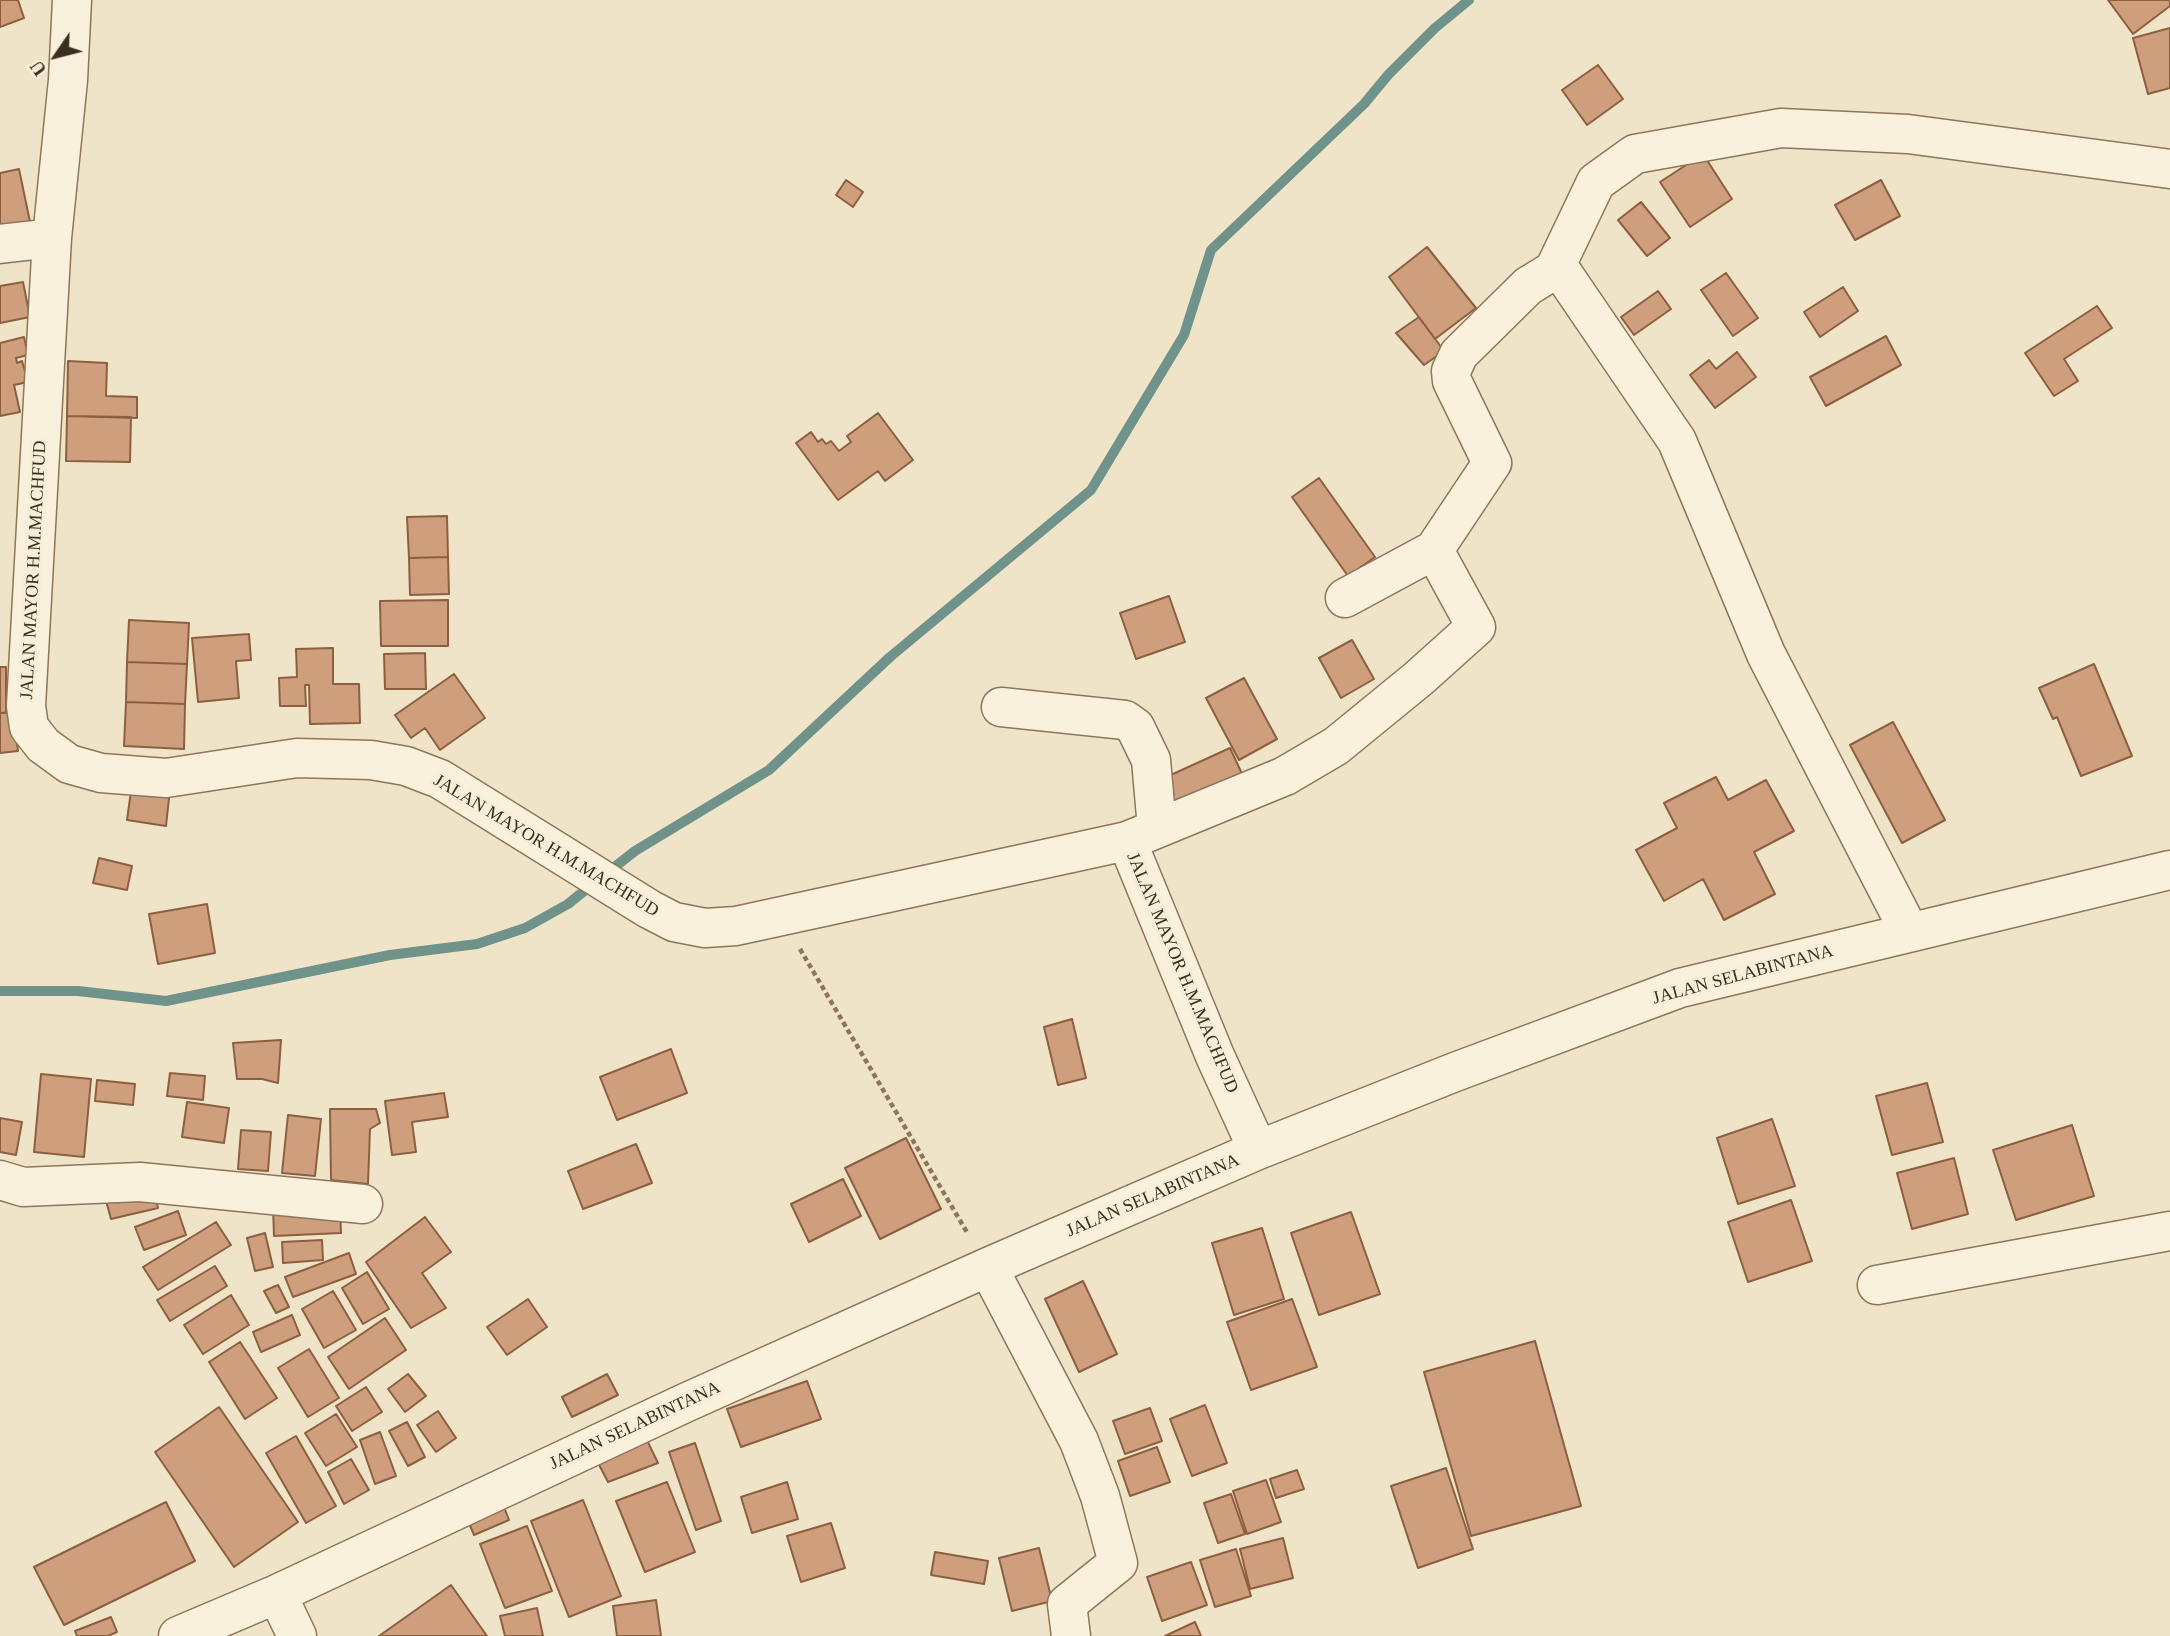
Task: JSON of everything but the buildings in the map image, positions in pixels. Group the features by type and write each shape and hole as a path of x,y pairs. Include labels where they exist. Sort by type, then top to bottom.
{"street":[{"name":"JALAN MAYOR H.M.MACHFUD","path":"72,0 68,80 52,238 26,706 29,727 43,745 69,764 101,773 166,778 297,758 371,760 406,766 440,779 674,922 705,928 736,926 1142,834 1215,1056 1258,1150"},
{"path":"1345,598 1433,550 1492,463 1452,381 1451,371 1458,354 1528,286 1554,270 1596,182 1635,154 1781,128 1908,134 2170,169"},
{"path":"0,244 52,238"},
{"path":"1554,270 1564,275 1677,441 1766,654 1909,931"},
{"path":"1001,706 1125,720 1135,727 1151,760 1142,834 1285,776 1336,746 1472,633 1475,625 1433,550"},
{"name":"JALAN SELABINTANA","path":"178,1636 276,1594 685,1403 1258,1150 1680,988 1909,931 2168,879"},
{"path":"0,1180 23,1187 140,1182 363,1204"},
{"path":"1877,1285 2170,1231"},
{"path":"989,1267 1079,1441 1100,1496 1118,1563 1067,1604 1071,1636"},
{"path":"276,1594 297,1636"}],"path":[{"path":"780,915 989,1267"}],"waterway":[{"path":"607,873 635,851 769,770 890,657 1091,490 1184,335 1211,250 1364,104 1388,75 1435,28 1469,0"},
{"path":"0,991 78,991 166,1001 390,955 477,944 525,928 568,904 594,883"}]}
